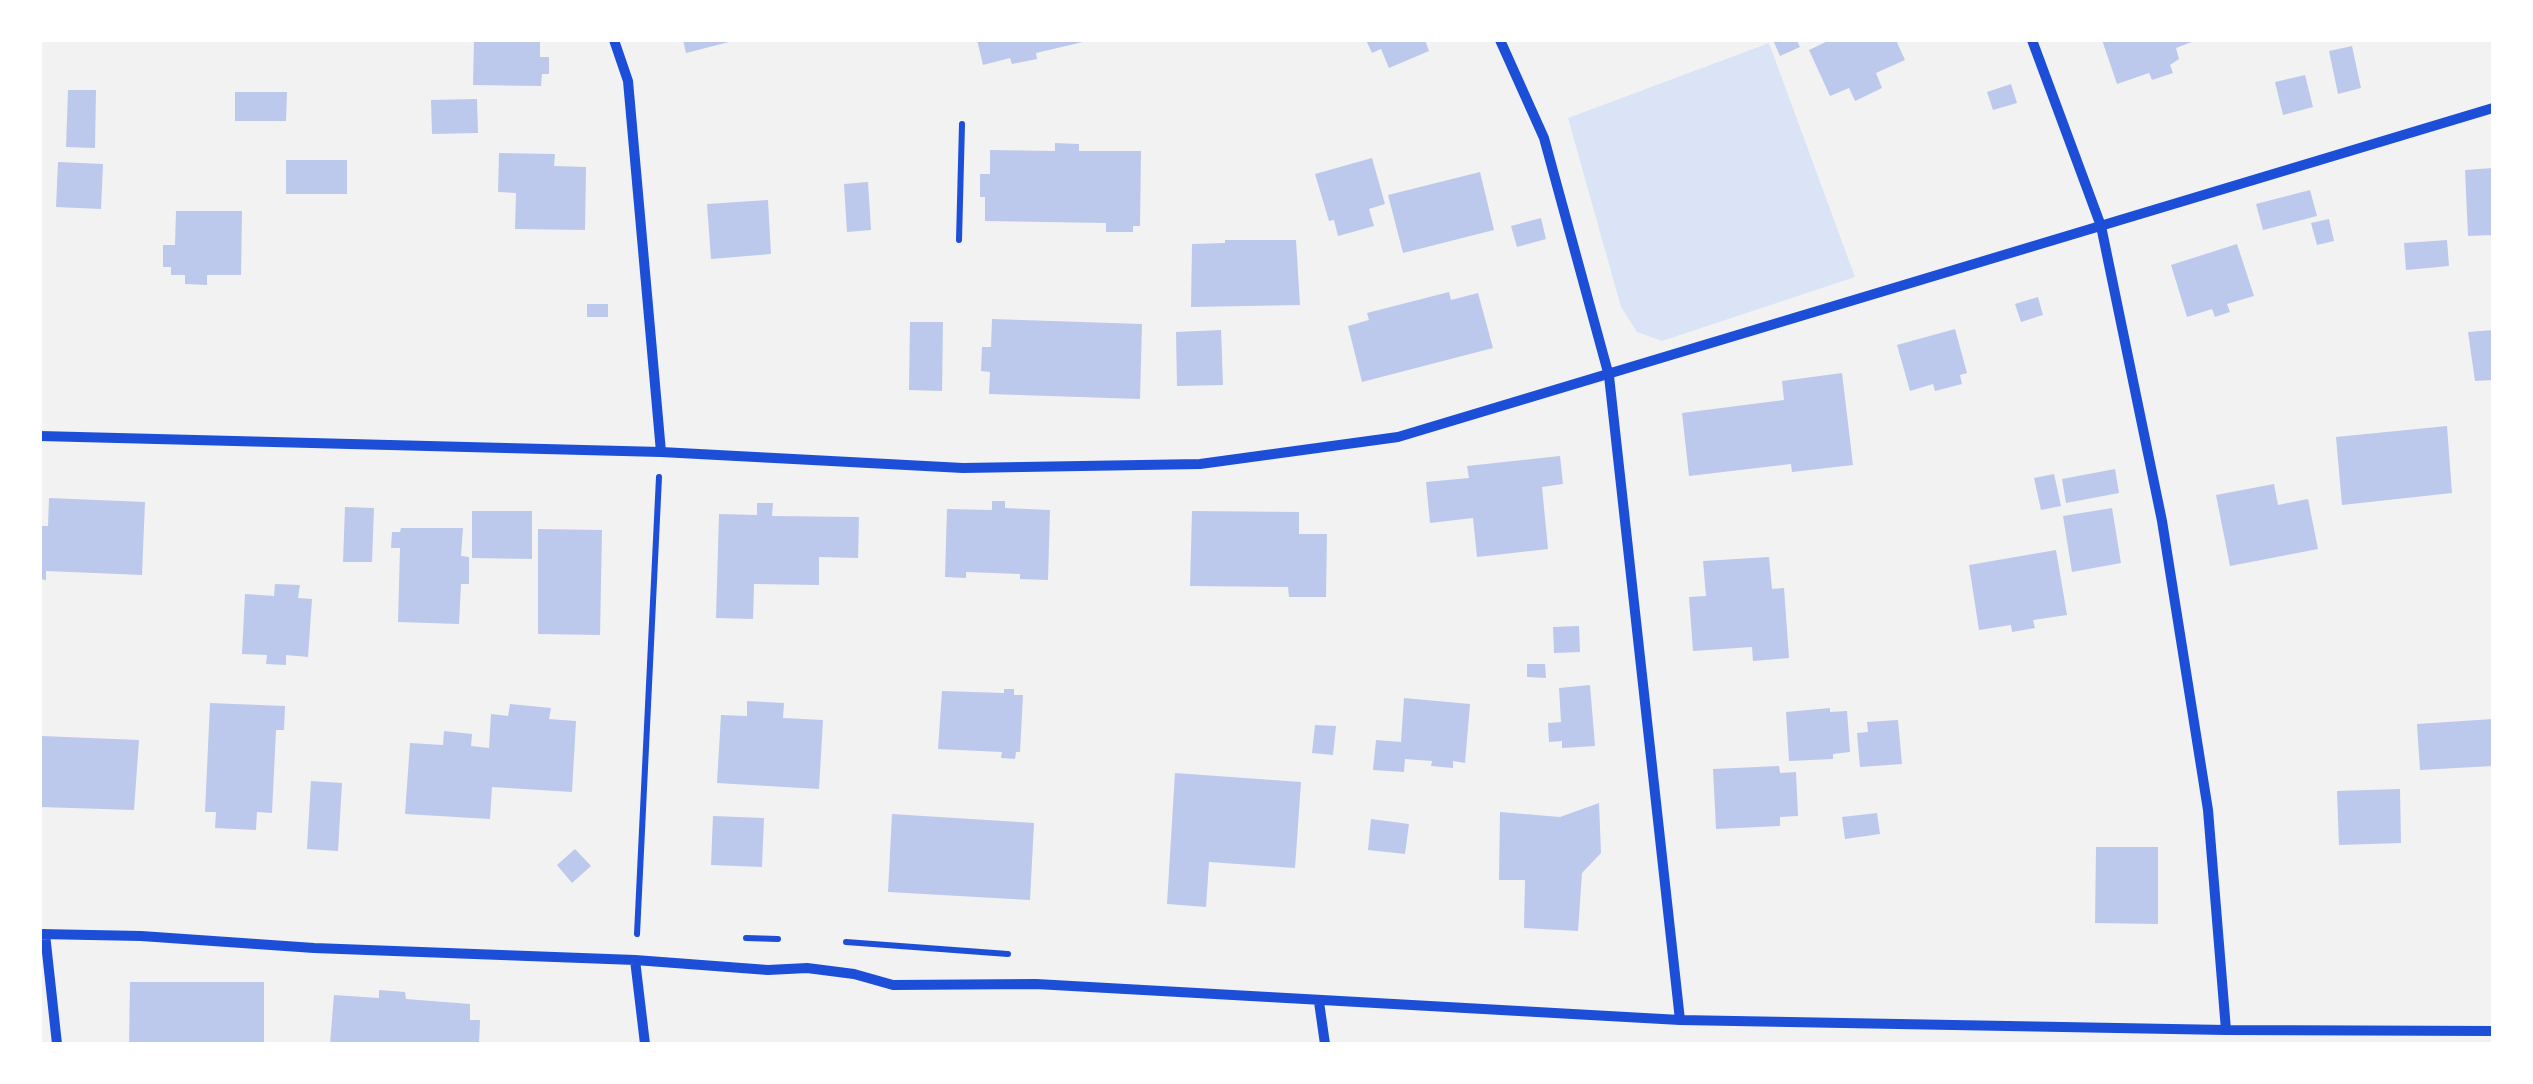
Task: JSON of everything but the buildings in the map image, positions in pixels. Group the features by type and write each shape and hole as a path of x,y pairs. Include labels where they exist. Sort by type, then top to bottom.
{"street":[{"path":"614,40 628,80 660,452"},
{"path":"1500,40 1544,138 1609,376 1680,1020"},
{"path":"2032,40 2101,226 2162,521 2208,810 2226,1030"},
{"path":"40,436 660,452 964,468 1200,464 1398,438 2493,108"},
{"path":"58,1044 43,934 635,960 768,970 806,968 854,974 893,985 1036,984 1680,1020 2226,1030 2493,1030"},
{"path":"635,960 646,1044"},
{"path":"1319,1002 1325,1044"}],"path":[{"path":"960,240 962,124"},
{"path":"635,960 660,452"},
{"path":"619,931 656,933"},
{"path":"732,937 788,940"},
{"path":"840,942 1022,955"}],"shaded area":[{"path":"1769,43 1855,277 1662,341 1637,332 1621,307 1568,118"}]}
